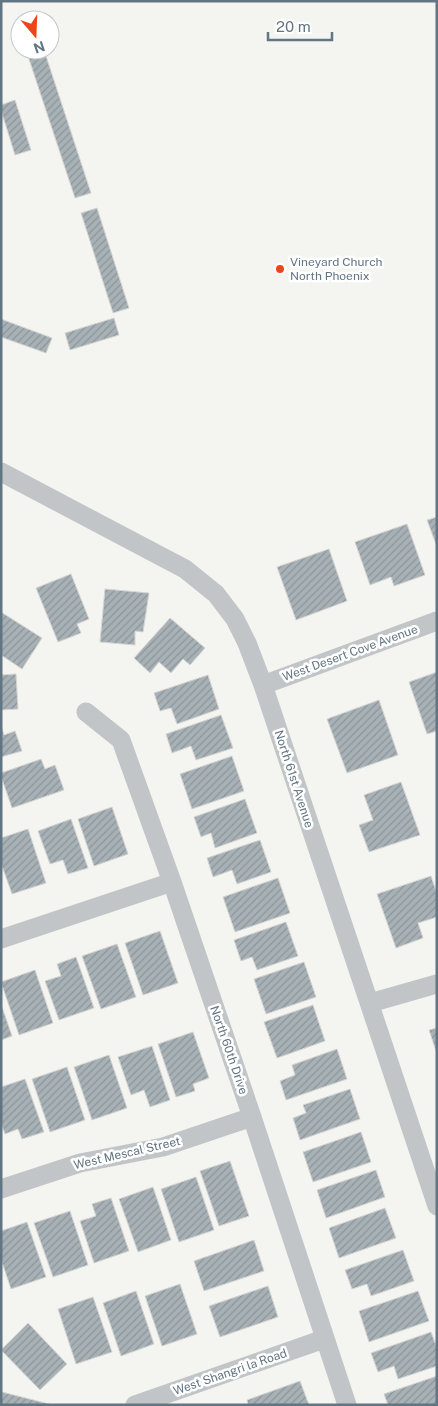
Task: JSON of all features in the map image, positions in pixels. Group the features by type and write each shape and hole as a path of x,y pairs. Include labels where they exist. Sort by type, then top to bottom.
{"street":[{"name":"North 61st Avenue","path":"1,472 185,569 216,594 235,619 247,643 263,684 437,1206"},
{"name":"West Desert Cove Avenue","path":"263,684 437,621"},
{"name":"North 60th Drive","path":"86,712 121,740 172,882 252,1117 347,1405"},
{"path":"1,939 172,882"},
{"path":"370,1003 437,984"},
{"name":"West Mescal Street","path":"1,1189 80,1163 163,1147 252,1117"},
{"name":"West Shangri la Road","path":"135,1405 324,1338"}],"building":[{"path":"29,60 47,60 91,193 75,198"},
{"path":"15,100 31,150 15,155 1,105"},
{"path":"97,208 129,308 113,313 81,213"},
{"path":"114,318 119,335 70,350 65,333"},
{"path":"1,319 52,338 46,353 1,337"},
{"path":"437,517 437,547 427,520"},
{"path":"407,524 425,575 394,586 391,577 370,585 355,542"},
{"path":"329,549 347,601 296,620 277,567"},
{"path":"71,574 89,619 77,624 81,633 58,642 36,588"},
{"path":"105,589 149,593 143,632 135,631 135,645 100,642"},
{"path":"1,612 42,638 22,669 1,655"},
{"path":"170,618 205,648 190,665 183,659 171,673 159,662 150,673 134,658"},
{"path":"437,672 437,731 427,734 409,682"},
{"path":"16,674 18,709 1,710 1,675"},
{"path":"208,675 219,709 177,724 171,708 160,711 154,693"},
{"path":"379,700 398,755 347,773 327,719"},
{"path":"221,715 233,748 196,760 191,746 172,753 166,734"},
{"path":"1,726 4,735 15,731 22,751 1,757"},
{"path":"232,756 244,791 192,809 180,774"},
{"path":"41,759 45,769 55,765 64,790 12,808 1,773"},
{"path":"401,782 420,835 369,852 359,825 373,820 364,795"},
{"path":"245,799 257,833 215,848 211,833 201,837 194,817"},
{"path":"112,807 128,854 94,866 78,819"},
{"path":"71,819 88,868 68,874 63,860 50,864 38,831"},
{"path":"28,829 46,883 12,894 1,863 1,838"},
{"path":"260,840 271,872 237,884 232,870 213,877 207,858"},
{"path":"431,876 437,894 437,917 418,923 423,938 396,948 377,894"},
{"path":"278,878 290,913 235,932 223,897"},
{"path":"286,922 298,956 257,970 252,957 241,961 234,940"},
{"path":"160,931 178,983 143,995 125,943"},
{"path":"117,944 136,997 101,1009 82,956"},
{"path":"76,957 94,1008 59,1020 45,981 61,976 57,964"},
{"path":"304,962 316,997 266,1014 254,979"},
{"path":"35,970 53,1023 19,1035 1,982"},
{"path":"1,1004 12,1036 1,1040"},
{"path":"313,1005 325,1041 277,1058 264,1022"},
{"path":"437,1028 437,1054 429,1030"},
{"path":"193,1032 209,1078 193,1084 195,1091 176,1097 158,1044"},
{"path":"152,1046 170,1100 150,1107 144,1090 131,1095 118,1057"},
{"path":"337,1049 347,1079 286,1100 280,1081 295,1075 292,1065"},
{"path":"109,1055 127,1108 92,1120 74,1067"},
{"path":"67,1067 85,1120 50,1132 32,1079"},
{"path":"25,1079 44,1132 22,1139 18,1129 5,1134 1,1123 1,1087"},
{"path":"350,1089 360,1119 300,1140 293,1118 306,1113 303,1105"},
{"path":"361,1132 371,1162 313,1182 303,1152"},
{"path":"230,1161 249,1216 219,1226 200,1171"},
{"path":"376,1170 385,1197 326,1218 317,1190"},
{"path":"196,1177 214,1230 179,1242 161,1189"},
{"path":"153,1187 171,1240 138,1252 119,1199"},
{"path":"111,1198 129,1251 94,1263 80,1221 96,1216 92,1204"},
{"path":"385,1208 396,1238 339,1258 329,1228"},
{"path":"70,1211 88,1265 53,1277 34,1223"},
{"path":"27,1222 46,1277 11,1289 1,1259 1,1231"},
{"path":"254,1240 264,1271 204,1291 194,1261"},
{"path":"403,1250 414,1281 371,1296 367,1284 352,1289 345,1270"},
{"path":"180,1284 197,1334 162,1346 145,1296"},
{"path":"268,1286 278,1317 220,1337 209,1306"},
{"path":"136,1291 154,1344 121,1356 103,1303"},
{"path":"418,1291 429,1321 369,1342 359,1311"},
{"path":"93,1297 112,1352 76,1364 58,1309"},
{"path":"28,1323 67,1364 40,1390 1,1350"},
{"path":"431,1332 437,1348 437,1366 398,1379 394,1366 378,1372 371,1353"},
{"path":"437,1376 437,1405 388,1405 384,1394"},
{"path":"300,1381 309,1405 248,1405 247,1400"},
{"path":"2,1392 53,1405 1,1405"}],"place":[{"name":"Vineyard Church North Phoenix","path":"280,269"}]}
